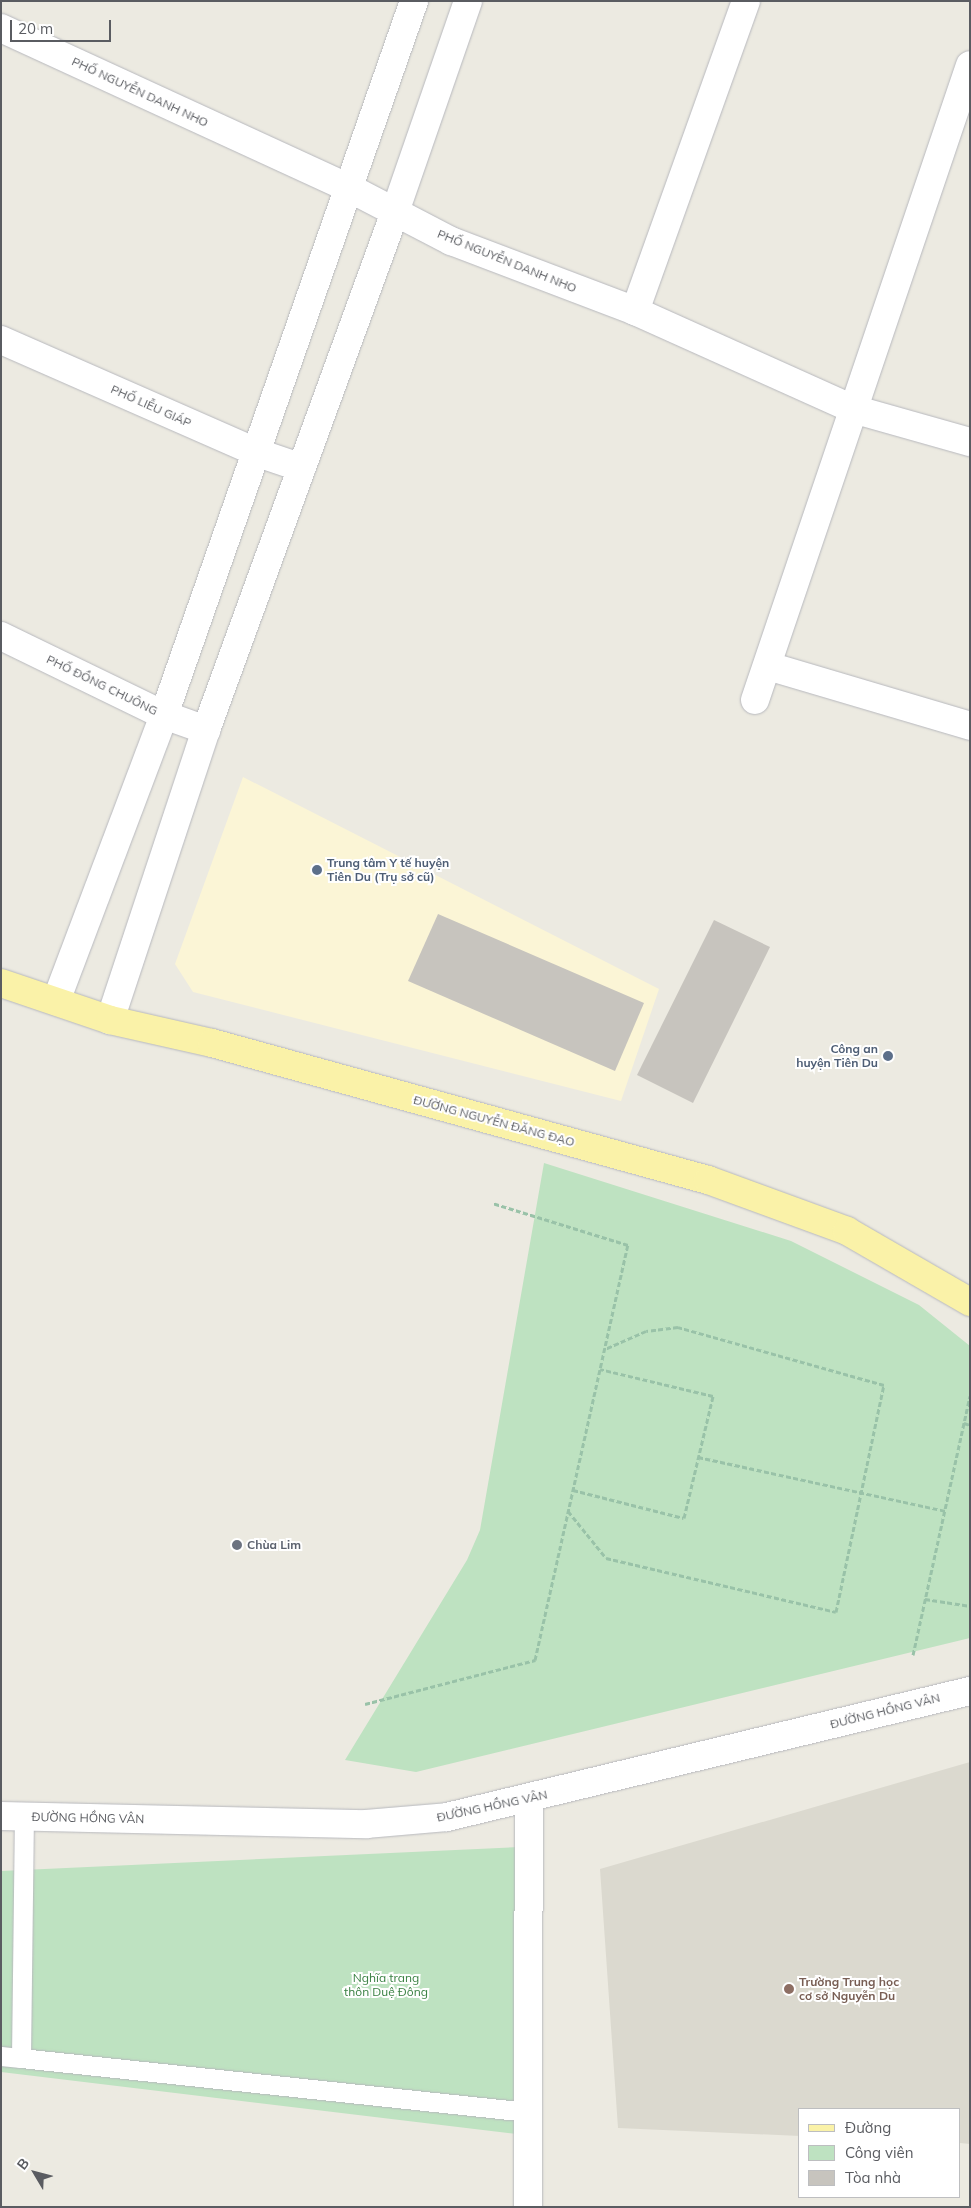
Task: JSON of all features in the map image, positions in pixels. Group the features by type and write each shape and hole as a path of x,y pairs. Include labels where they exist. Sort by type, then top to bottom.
{"main road":[{"name":"ĐƯỜNG NGUYỄN ĐĂNG ĐẠO","path":"1,983 110,1020 212,1043 708,1180 847,1231 970,1302"}],"street":[{"path":"56,1001 164,715 258,453 351,189 414,1"},
{"path":"110,1020 206,730 396,212 468,1"},
{"path":"634,311 746,1"},
{"name":"PHỐ NGUYỄN DANH NHO","path":"1,28 351,189 451,241 634,311 853,408 970,442"},
{"path":"755,700 970,65"},
{"name":"PHỐ LIỄU GIÁP","path":"1,340 258,453 302,468"},
{"name":"PHỐ ĐỒNG CHUÔNG","path":"1,636 164,715 206,730"},
{"path":"768,666 970,726"},
{"name":"ĐƯỜNG HỒNG VÂN","path":"12,1816 366,1824 447,1817 529,1799 970,1691"},
{"path":"528,2207 529,1799"}],"lane":[{"path":"12,1816 21,2058"},
{"path":"1,2056 528,2112"}],"path":[{"path":"365,1704 534,1660 628,1245 492,1203"},
{"path":"568,1511 591,1543 615,1561 836,1612 884,1385 678,1327 646,1331 605,1349"},
{"path":"573,1490 684,1518 713,1396 600,1369"},
{"path":"913,1654 970,1396"},
{"path":"964,1423 970,1425"},
{"path":"698,1457 945,1511"},
{"path":"925,1599 970,1606"}],"shaded area":[{"name":"Trung tâm Y tế huyện Tiên Du (Trụ sở cũ)","path":"243,777 659,989 621,1101 193,992 175,964"},
{"name":"Trường Trung học cơ sở Nguyễn Du","path":"970,1762 970,2144 961,2143 961,2108 798,2108 798,2136 618,2128 600,1869"}],"green space":[{"path":"544,1163 791,1241 919,1305 970,1346 970,1638 416,1772 345,1760 467,1560 480,1530"},
{"name":"Nghĩa trang thôn Duệ Đông","path":"519,1847 517,2134 1,2072 1,1871"}],"building":[{"path":"438,914 644,1003 615,1071 408,981"},
{"path":"714,920 770,947 693,1103 637,1075"}],"place":[{"name":"Trung tâm Y tế huyện Tiên Du (Trụ sở cũ)","path":"317,870"},
{"name":"Công an huyện Tiên Du","path":"888,1056"},
{"name":"Chùa Lim","path":"237,1545"},
{"name":"Trường Trung học cơ sở Nguyễn Du","path":"789,1989"}]}
